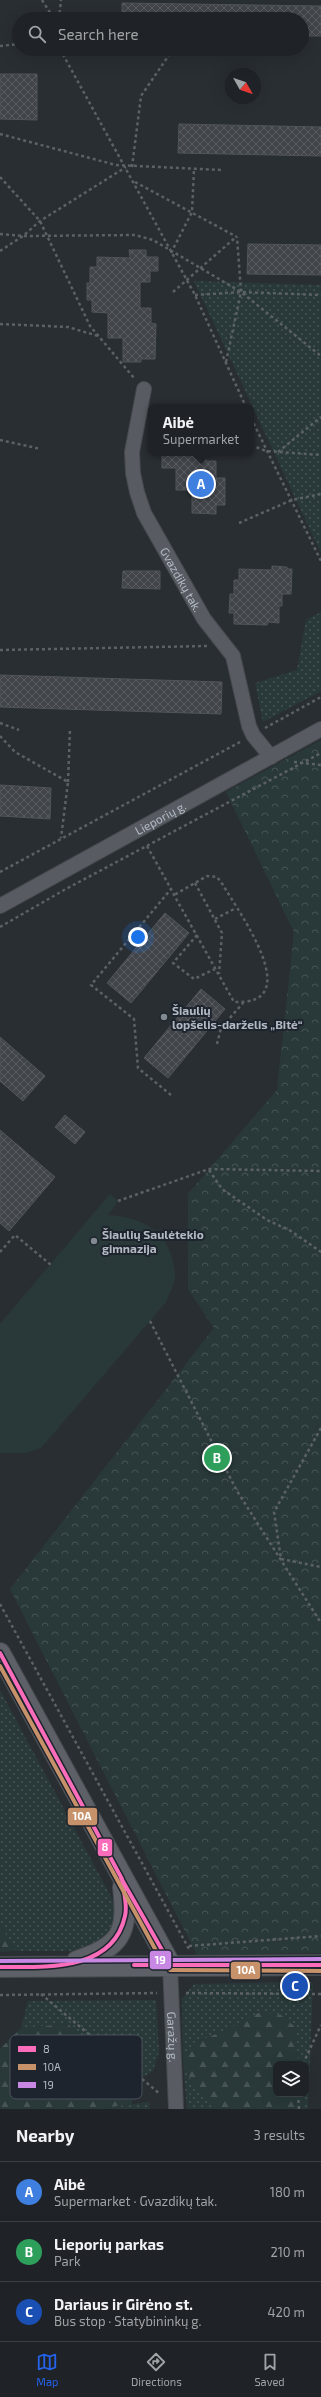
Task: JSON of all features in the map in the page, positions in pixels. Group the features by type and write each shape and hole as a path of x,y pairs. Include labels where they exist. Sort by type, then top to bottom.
{"street":[{"name":"Gvazdikų tak.","path":"144,389 132,452 133,473 144,513 204,619 233,656 253,735 271,757"},
{"name":"Lieporių g.","path":"0,906 321,729"},
{"path":"0,1653 122,1879 182,1958"},
{"path":"60,1966 102,1952 114,1943 121,1932 126,1914 122,1879"},
{"path":"0,1967 60,1966 182,1958 321,1965"},
{"name":"Garažų g.","path":"176,2109 182,1958"}],"path":[{"path":"42,0 50,12"},
{"path":"60,12 61,0"},
{"path":"0,46 12,45"},
{"path":"64,56 127,167 195,296 245,404"},
{"path":"132,167 141,96 168,56"},
{"path":"0,134 127,167 222,170"},
{"path":"0,251 23,236 40,222 127,167"},
{"path":"171,253 192,212 194,169"},
{"path":"0,177 40,222 90,326 144,389"},
{"path":"134,181 237,237"},
{"path":"0,234 23,236 135,235 152,240 171,253 241,292 321,356"},
{"path":"173,292 237,237"},
{"path":"226,363 241,292 237,237"},
{"path":"195,296 241,292 321,295"},
{"path":"0,324 68,327 98,336"},
{"path":"278,452 321,417"},
{"path":"254,425 321,562"},
{"path":"0,440 41,449"},
{"path":"254,446 266,451 321,455"},
{"path":"239,523 292,500 321,494"},
{"path":"0,650 225,646"},
{"path":"0,872 321,697"},
{"path":"0,723 20,730"},
{"path":"61,838 68,782 70,729"},
{"path":"0,736 15,752 68,782"},
{"path":"0,927 321,753"},
{"path":"147,846 174,895 197,935 215,969 234,1002 243,1002 258,996 266,990 269,981 268,969 262,952 217,877 208,876 174,895"},
{"path":"195,883 222,933 219,975"},
{"path":"171,889 91,985 134,1019 138,1068 171,1096"},
{"path":"215,920 236,908"},
{"path":"197,935 173,963 194,979 215,969"},
{"path":"217,1044 221,1028 243,1002"},
{"path":"118,1201 209,1169 321,1171"},
{"path":"209,1169 222,1189 267,1220 292,1232 321,1252"},
{"path":"0,1252 15,1235 50,1264"},
{"path":"150,1321 237,1491 321,1622"},
{"path":"281,1559 274,1512 321,1428"},
{"path":"281,1559 321,1567"},
{"path":"0,1604 182,1958 188,1993"},
{"path":"182,1958 321,1936"},
{"path":"40,1994 88,2035"},
{"path":"304,2061 321,2025"},
{"path":"142,2081 164,2100"},
{"path":"298,2097 299,2109"}],"green space":[{"path":"194,281 321,285 321,553 254,410 254,404 251,404"},
{"path":"321,612 321,691 263,722 255,683 297,670 306,620"},
{"path":"321,740 321,1953 197,1955 10,1589 214,1328 188,1289 188,1194 277,1090 294,932 226,792"},
{"path":"110,1194 118,1201 108,1215 122,1217 145,1224 163,1239 169,1249 173,1262 175,1276 172,1289 166,1302 41,1448 26,1453 0,1453 0,1324"},
{"path":"0,1690 115,1904 118,1916 111,1935 81,1951 15,1951 0,1924"},
{"path":"0,1924 15,1951 0,1952"},
{"path":"313,1982 309,2084 309,2061 299,2061 294,2026 226,2030 194,2043 191,2080 211,2103 213,2109 187,2109 183,2061 182,1999 194,1984"},
{"path":"156,2000 159,2052 153,2071 142,2078 142,2035 80,2035 68,2024 21,2028 28,2001"},
{"path":"260,2012 281,2015 294,2026 299,2061 273,2061 273,2097 303,2097 304,2109 213,2109 211,2103 191,2080 183,2061 194,2043 226,2030"},
{"path":"68,2024 80,2035 14,2035 21,2028"},
{"path":"10,2039 10,2099 132,2099 132,2104 94,2109 0,2109 0,2049"},
{"path":"303,2097 308,2097 308,2109 304,2109"},
{"path":"149,2102 150,2109 94,2109"}],"building":[{"path":"122,3 321,6 321,36 309,36 309,12 122,12"},
{"path":"0,74 37,74 37,120 0,119"},
{"path":"179,124 321,127 321,156 178,153"},
{"path":"248,244 321,245 321,275 247,274"},
{"path":"129,250 146,250 146,257 158,257 158,271 150,271 150,282 140,282 140,308 151,308 151,323 156,324 155,359 141,359 141,362 123,362 123,338 108,338 108,313 92,312 92,300 87,300 87,283 90,283 90,267 97,267 97,257 130,258"},
{"path":"162,456 206,456 206,461 216,461 216,478 225,478 225,505 216,505 216,514 192,513 192,490 176,490 176,468 162,468"},
{"path":"272,566 287,567 287,569 292,569 291,594 282,594 282,606 279,606 279,623 268,622 267,625 234,624 234,613 229,613 230,594 234,594 234,580 239,580 239,569 272,570"},
{"path":"123,571 160,571 160,589 122,588"},
{"path":"0,675 222,682 221,714 0,707"},
{"path":"0,785 51,788 50,819 0,816"},
{"path":"165,913 189,933 131,1003 107,983"},
{"path":"201,989 225,1009 168,1078 144,1058"},
{"path":"0,1037 45,1076 23,1101 0,1081"},
{"path":"65,1115 85,1132 75,1144 55,1127"},
{"path":"0,1130 55,1177 9,1231 0,1223"}],"transit line":[{"name":"8","path":"0,1653 122,1879 126,1907 125,1916 118,1934 107,1948 92,1957 56,1966 0,1967"},
{"name":"10A","path":"0,1666 165,1967"},
{"name":"8","path":"121,1878 170,1964"},
{"name":"19","path":"0,1961 321,1959"},
{"name":"8","path":"134,1965 321,1965"},
{"name":"10A","path":"170,1970 321,1971"}],"place":[{"name":"Aibė","path":"201,484"},
{"name":"Šiaulių lopšelis-darželis „Bitė“","path":"164,1017"},
{"name":"Šiaulių Saulėtekio gimnazija","path":"94,1241"},
{"name":"Lieporių parkas","path":"217,1458"},
{"name":"Dariaus ir Girėno st.","path":"295,1986"}]}
